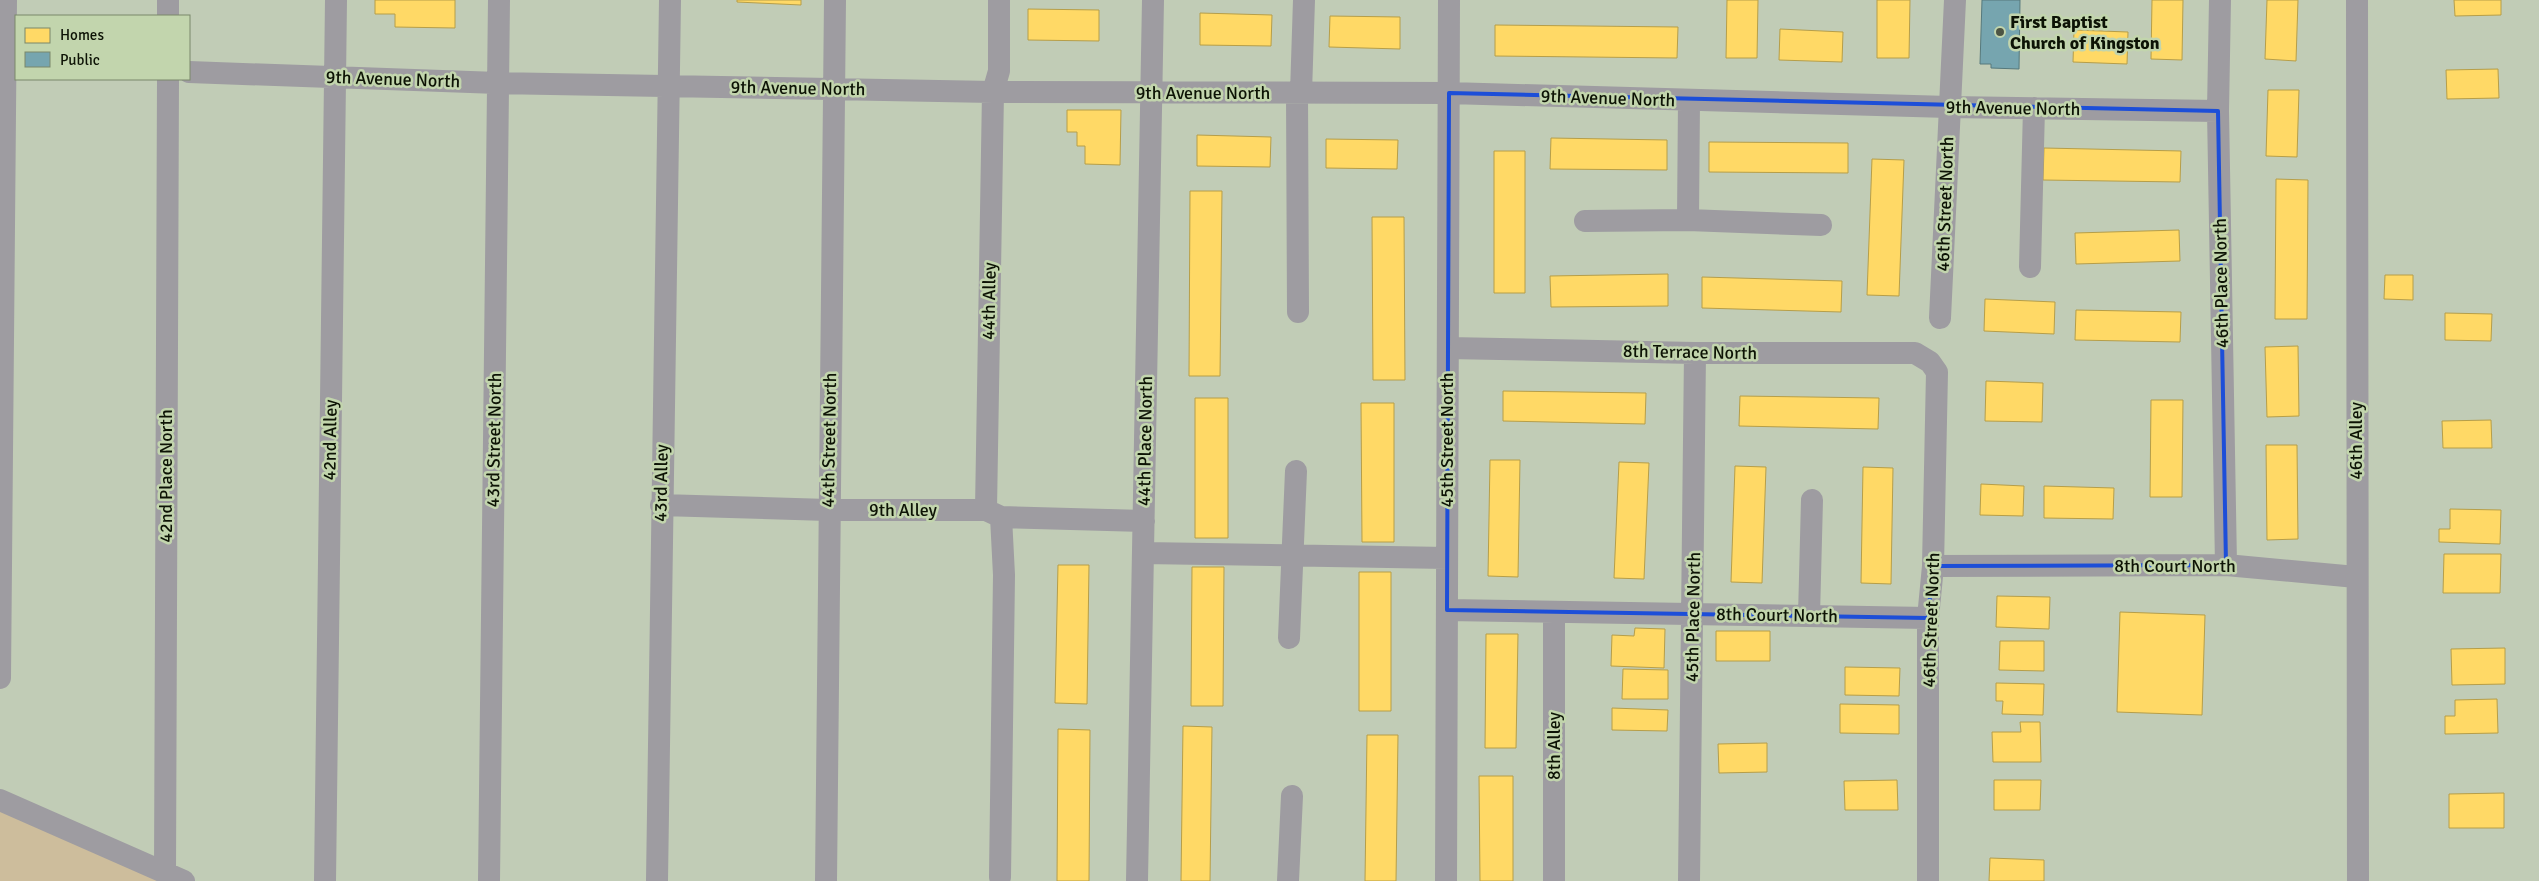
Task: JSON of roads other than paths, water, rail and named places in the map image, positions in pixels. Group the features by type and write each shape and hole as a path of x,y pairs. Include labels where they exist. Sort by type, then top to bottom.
{"street":[{"path":"0,678 6,0"},
{"path":"168,0 168,15"},
{"name":"42nd Alley","path":"325,881 336,0"},
{"name":"43rd Street North","path":"489,881 500,0"},
{"name":"43rd Alley","path":"657,881 661,506 670,0"},
{"name":"44th Street North","path":"826,881 828,510 835,0"},
{"name":"44th Alley","path":"999,0 999,71 993,92 994,514 1004,575 1000,877"},
{"name":"44th Place North","path":"1137,881 1154,0"},
{"path":"1298,312 1299,94 1304,0"},
{"name":"45th Street North","path":"1446,881 1449,0"},
{"name":"46th Street North","path":"1940,318 1955,0"},
{"name":"46th Place North","path":"2220,0 2218,111 2226,565"},
{"name":"46th Alley","path":"2357,0 2356,577 2358,881"},
{"name":"9th Avenue North","path":"190,72 498,83 1152,94 1448,94 1949,108 2218,111"},
{"name":"42nd Place North","path":"168,80 174,877"},
{"path":"1688,220 1689,100"},
{"path":"2030,267 2034,108"},
{"path":"1584,221 1688,220 1821,225"},
{"name":"8th Terrace North","path":"1448,348 1695,353 1915,353 1930,362"},
{"name":"45th Place North","path":"1689,881 1695,353"},
{"name":"46th Street North","path":"1928,881 1928,618 1933,566 1937,372 1930,362"},
{"path":"1289,638 1296,471"},
{"path":"1809,616 1812,500"},
{"name":"9th Alley","path":"661,506 994,514 1144,521"},
{"path":"1143,553 1447,558"},
{"name":"8th Court North","path":"1933,566 2226,565 2356,577"},
{"name":"8th Court North","path":"1447,610 1928,618"},
{"name":"8th Alley","path":"1554,612 1554,881"},
{"path":"1288,881 1292,796"},
{"path":"0,800 174,877"}],"place":[{"name":"First Baptist Church of Kingston","path":"2000,32"}]}
